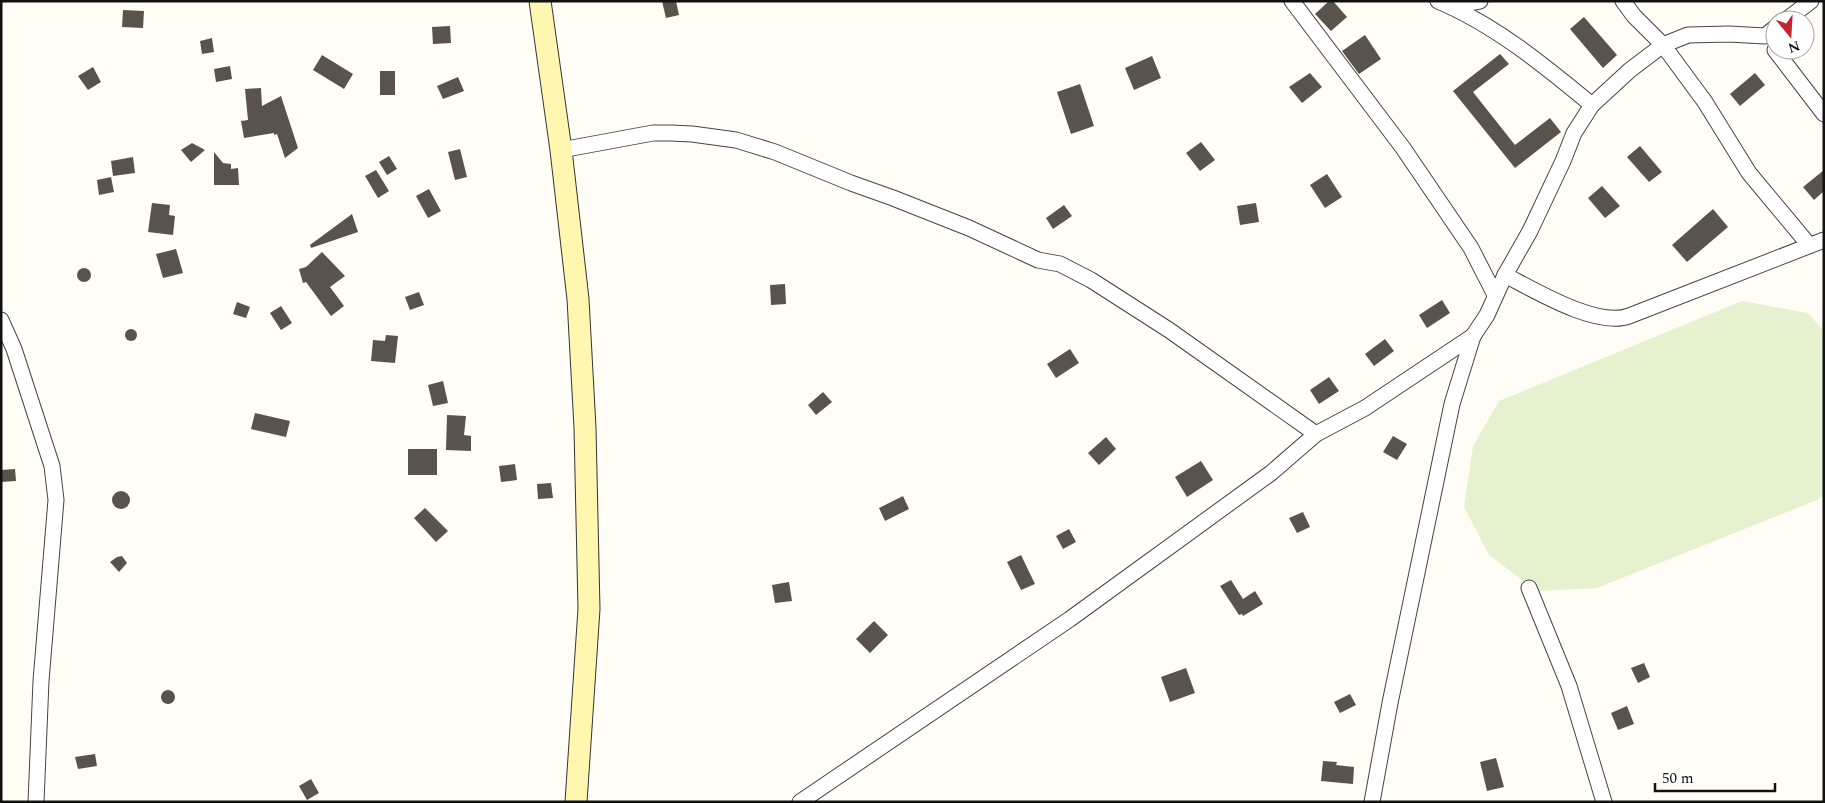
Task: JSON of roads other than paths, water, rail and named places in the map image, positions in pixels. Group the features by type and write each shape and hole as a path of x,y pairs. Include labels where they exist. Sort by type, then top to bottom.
{"street":[{"path":"540,1 561,150 578,299 585,428 589,609 576,802"},
{"path":"1292,1 1403,148 1471,248 1495,295"},
{"path":"1444,4 1480,1"},
{"path":"1623,1 1634,16 1663,46 1705,102 1749,173 1809,246"},
{"path":"1799,10 1811,1"},
{"path":"1444,4 1491,29 1516,46 1592,105"},
{"path":"1372,802 1390,703 1452,404 1473,336 1487,315 1505,274 1530,231 1574,133 1592,105 1630,70 1663,46 1688,34 1765,32"},
{"path":"1783,60 1824,114"},
{"path":"561,150 643,134 672,133 736,140 775,152 969,228 1038,260 1060,264 1091,280 1169,330 1316,434"},
{"path":"1505,274 1567,305 1597,317 1615,320 1824,240"},
{"path":"1,320 8,348 52,466 56,500 41,681 36,802"},
{"path":"800,802 1070,619 1271,473 1316,434 1365,408 1473,336"},
{"path":"1529,588 1569,686 1604,802"}]}
